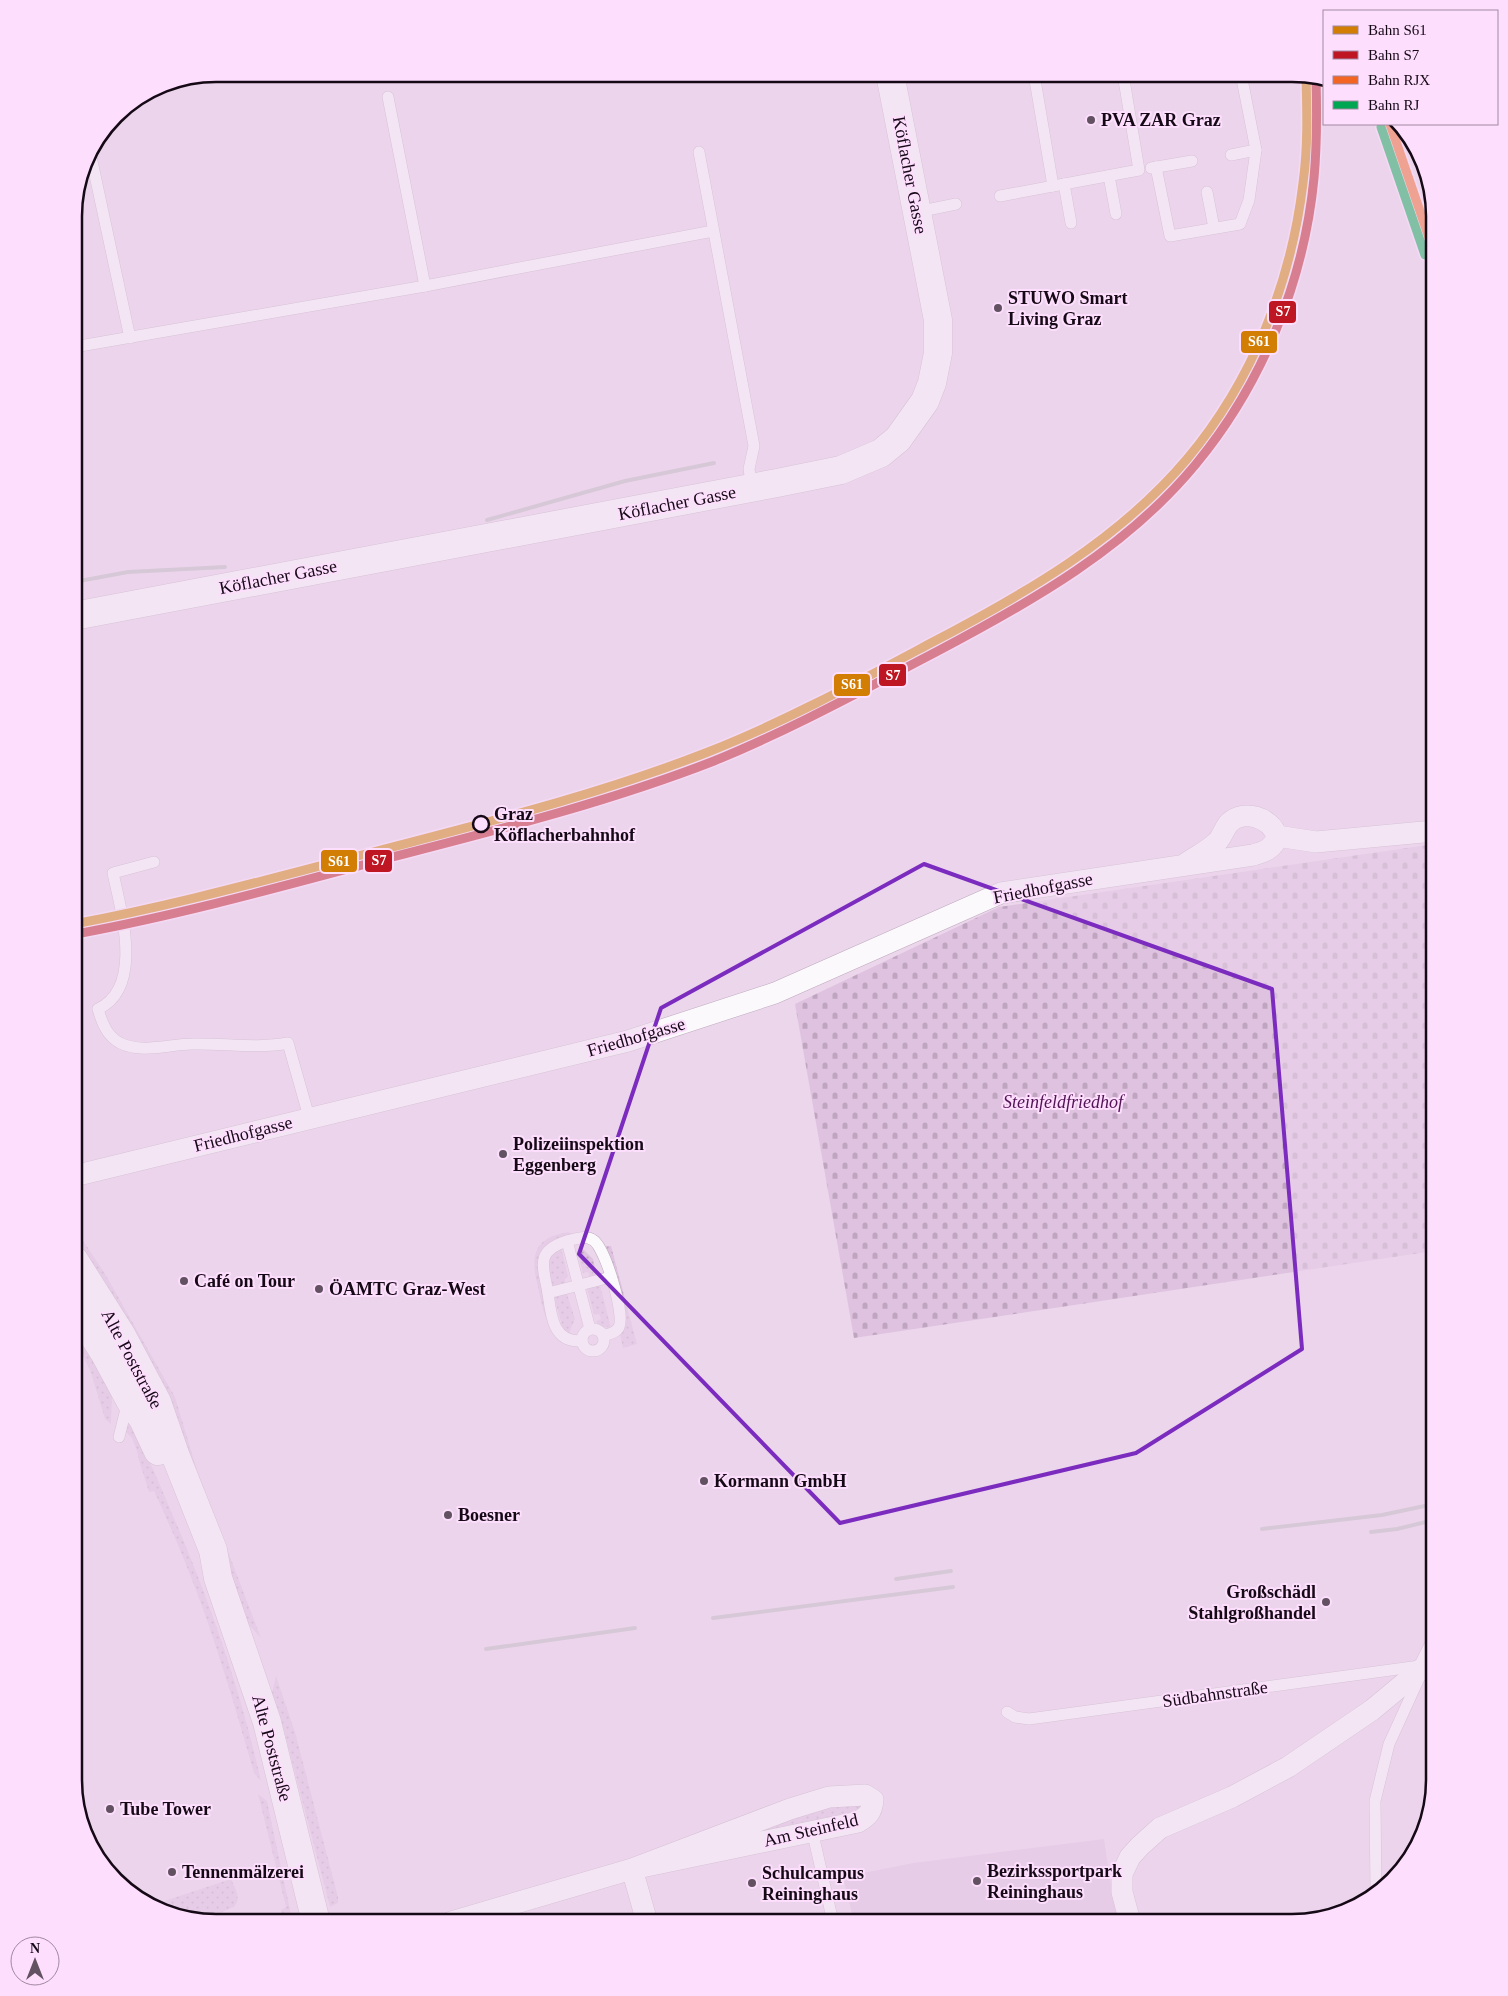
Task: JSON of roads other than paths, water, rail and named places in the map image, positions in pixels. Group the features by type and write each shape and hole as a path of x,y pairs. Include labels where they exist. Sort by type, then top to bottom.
{"street":[{"name":"Köflacher Gasse","path":"83,614 841,470 881,452 905,431 925,401 932,382 938,353 938,320 892,83"},
{"name":"Friedhofgasse","path":"82,1174 628,1041 775,993 1001,893 1184,864 1241,857 1258,853 1270,847 1275,842 1277,836 1273,828 1262,819 1255,816 1236,818 1228,824 1218,842 1184,864"},
{"path":"1277,836 1316,842 1426,832"},
{"name":"Alte Poststraße","path":"82,1273 122,1336 157,1402 176,1457 213,1550 218,1578 267,1722 314,1914"},
{"name":"Alte Poststraße","path":"82,1319 132,1404 144,1419 159,1454 189,1540 218,1578"},
{"path":"1128,1914 1122,1892 1122,1874 1130,1857 1160,1828 1232,1797 1288,1767 1372,1710 1426,1660"},
{"name":"Am Steinfeld","path":"479,1914 632,1869 812,1830 858,1822 866,1818 872,1811 873,1800 865,1794 829,1797 790,1809 632,1869"},
{"path":"632,1869 645,1914"}],"lane":[{"path":"1036,83 1059,185 1071,223"},
{"path":"1124,83 1139,170"},
{"path":"1156,167 1170,236 1240,224 1249,200 1256,150 1243,83"},
{"path":"388,97 425,286"},
{"path":"1230,155 1256,150"},
{"path":"699,152 754,446 749,469 752,488"},
{"path":"1000,196 1192,162"},
{"path":"93,166 130,338"},
{"path":"1109,176 1116,214"},
{"path":"1206,192 1214,228"},
{"path":"917,212 956,204"},
{"path":"83,346 425,286 713,232"},
{"path":"154,862 113,873 125,930 125,964 123,975 112,1000 98,1009 103,1025 114,1039 132,1047 148,1048 190,1044 270,1046 288,1043 309,1118"},
{"path":"582,1341 567,1340 560,1336 554,1320 543,1268 545,1254 554,1246 583,1237 593,1240 600,1247 611,1277 621,1320 616,1332 603,1336"},
{"path":"567,1241 590,1329"},
{"path":"548,1293 611,1277"},
{"path":"590,1329 596,1329 603,1336 602,1345 594,1354 585,1347 582,1341 583,1335 590,1329"},
{"path":"119,1437 125,1413 132,1404"},
{"name":"Südbahnstraße","path":"1007,1712 1015,1717 1029,1719 1426,1657"},
{"path":"1376,1883 1375,1801 1389,1744 1426,1664"},
{"path":"812,1830 831,1914"}],"railway":[{"path":"487,520 625,481 714,463"},
{"path":"83,580 128,572 225,567"},
{"path":"1262,1529 1382,1515 1426,1506"},
{"path":"1371,1532 1397,1529 1426,1522"},
{"path":"896,1579 951,1571"},
{"path":"713,1618 953,1587"},
{"path":"486,1649 635,1628"}],"rail line":[{"name":"S61","path":"83,922 264,881 461,829 586,794 668,767 764,728 820,701 999,606 1067,564 1131,516 1187,459 1210,429 1250,363 1278,293 1289,257 1297,220 1306,156 1306,84"},
{"name":"S7","path":"83,933 229,900 465,838 591,803 673,776 742,749 826,709 972,633 1076,571 1140,522 1196,464 1220,433 1260,366 1290,293 1309,217 1316,153 1316,85"},
{"name":"RJ","path":"1381,127 1425,255"},
{"name":"RJX","path":"1391,127 1426,229"}],"place":[{"name":"PVA ZAR Graz","path":"1091,120"},
{"name":"STUWO Smart Living Graz","path":"998,308"},
{"name":"Graz Köflacherbahnhof","path":"481,824"},
{"name":"Polizeiinspektion Eggenberg","path":"503,1154"},
{"name":"Café on Tour","path":"184,1281"},
{"name":"ÖAMTC Graz-West","path":"319,1289"},
{"name":"Kormann GmbH","path":"704,1481"},
{"name":"Boesner","path":"448,1515"},
{"name":"Großschädl Stahlgroßhandel","path":"1326,1602"},
{"name":"Tube Tower","path":"110,1809"},
{"name":"Tennenmälzerei","path":"172,1872"},
{"name":"Bezirkssportpark Reininghaus","path":"977,1881"},
{"name":"Schulcampus Reininghaus","path":"752,1883"}],"park label":[{"name":"Steinfeldfriedhof","path":"1063,1102"}]}
